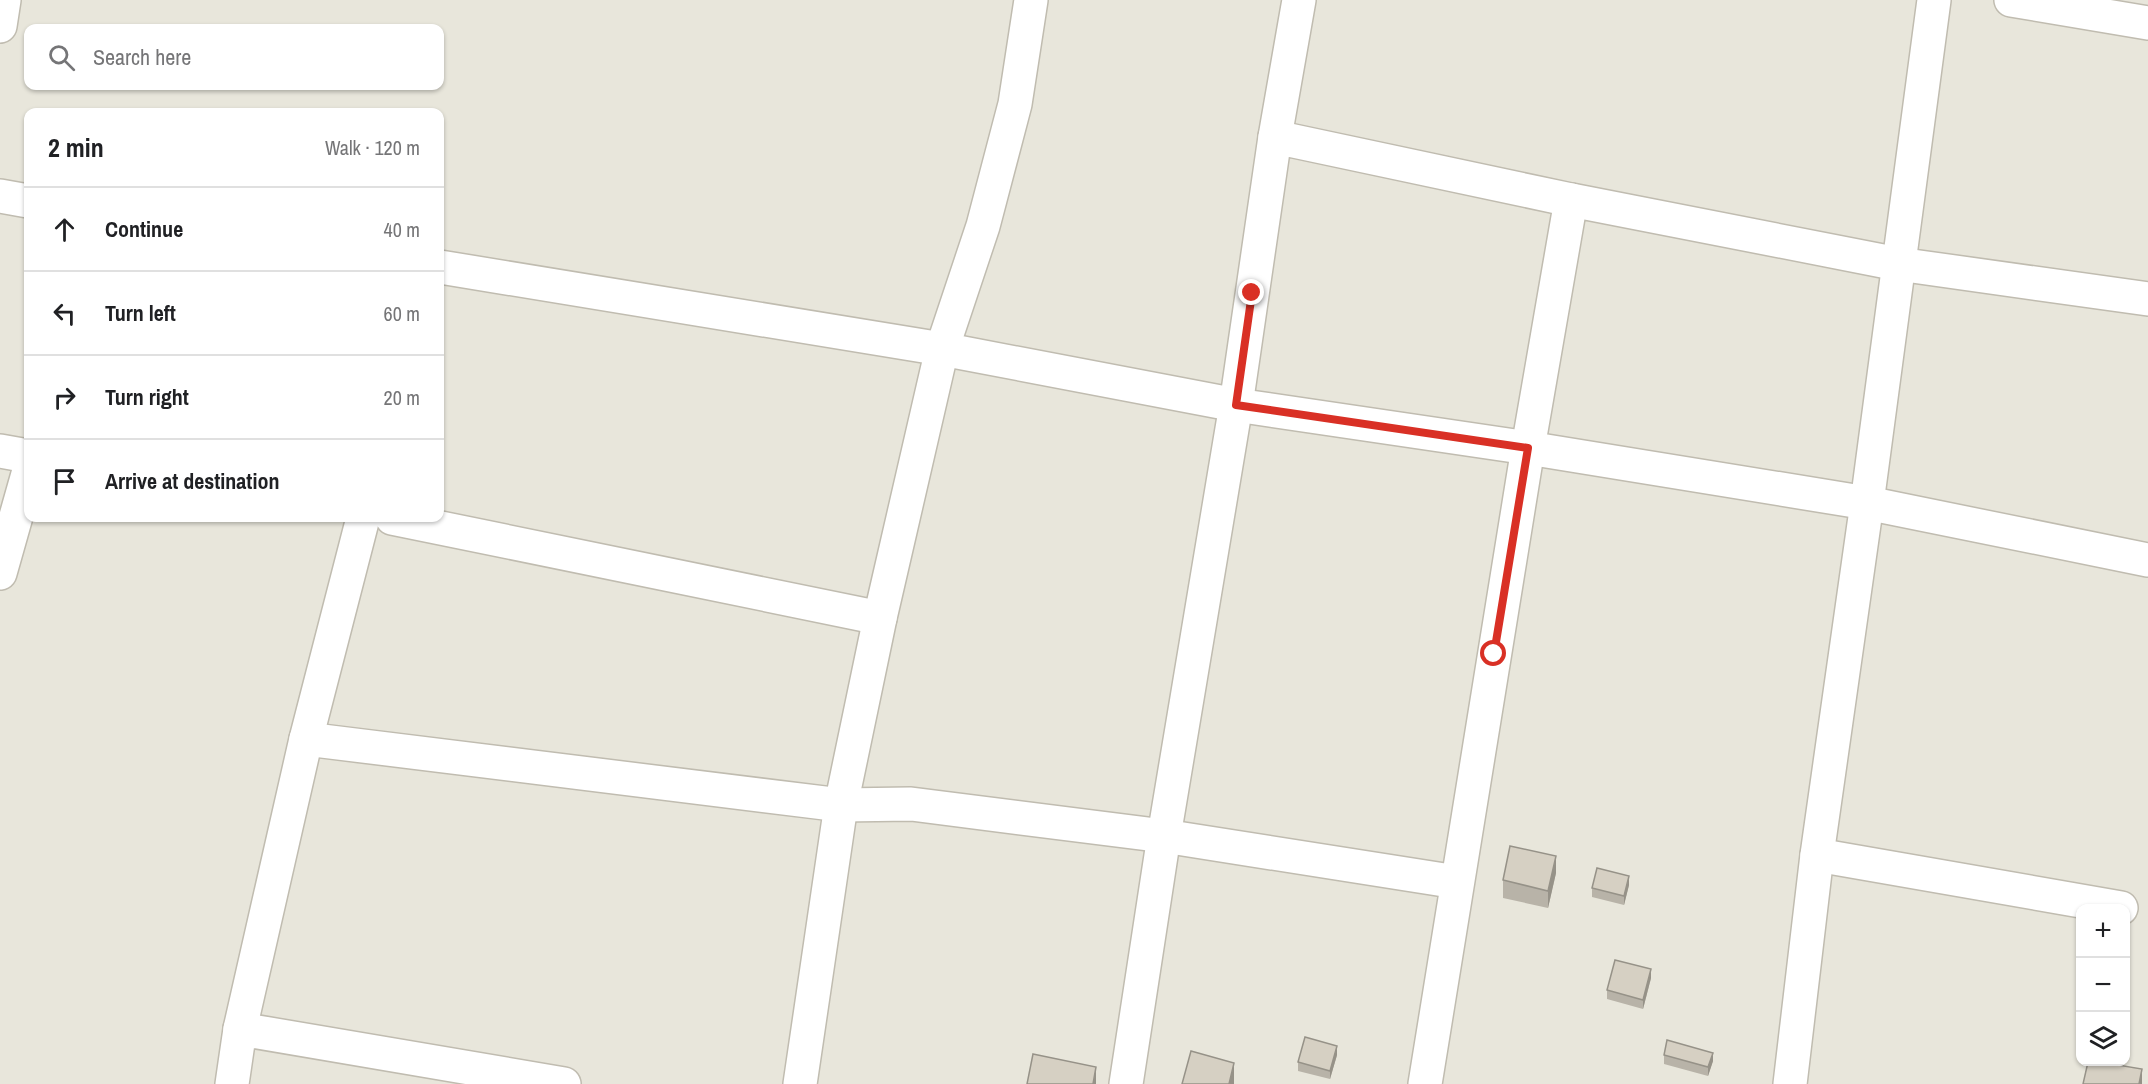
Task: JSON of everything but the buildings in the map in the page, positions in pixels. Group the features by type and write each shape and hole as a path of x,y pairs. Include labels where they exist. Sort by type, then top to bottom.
{"street":[{"path":"0,26 4,0"},
{"path":"800,1084 840,805 942,349 982,226 1015,104 1031,0"},
{"path":"1126,1084 1164,836 1236,405 1275,137 1299,0"},
{"path":"1790,1084 1817,855 1867,503 1934,0"},
{"path":"2011,0 2148,23"},
{"path":"1275,137 1571,200 1898,264 2148,299"},
{"path":"0,196 24,200"},
{"path":"1425,1084 1528,448 1571,200"},
{"path":"444,268 942,349 1236,405 1528,448 1867,503 2148,560"},
{"path":"0,451 24,455"},
{"path":"0,573 24,488"},
{"path":"232,1084 240,1029 306,739 362,522"},
{"path":"412,522 880,618"},
{"path":"306,739 840,805 911,804 1164,836 1457,882"},
{"path":"1817,855 2093,904"},
{"path":"2130,910 2148,913"},
{"path":"240,1029 564,1084"}],"shaded area":[{"path":"0,0 2148,0 2148,1084 0,1084"}],"route":[{"path":"1252,293 1236,405 1528,448 1494,654"}]}
